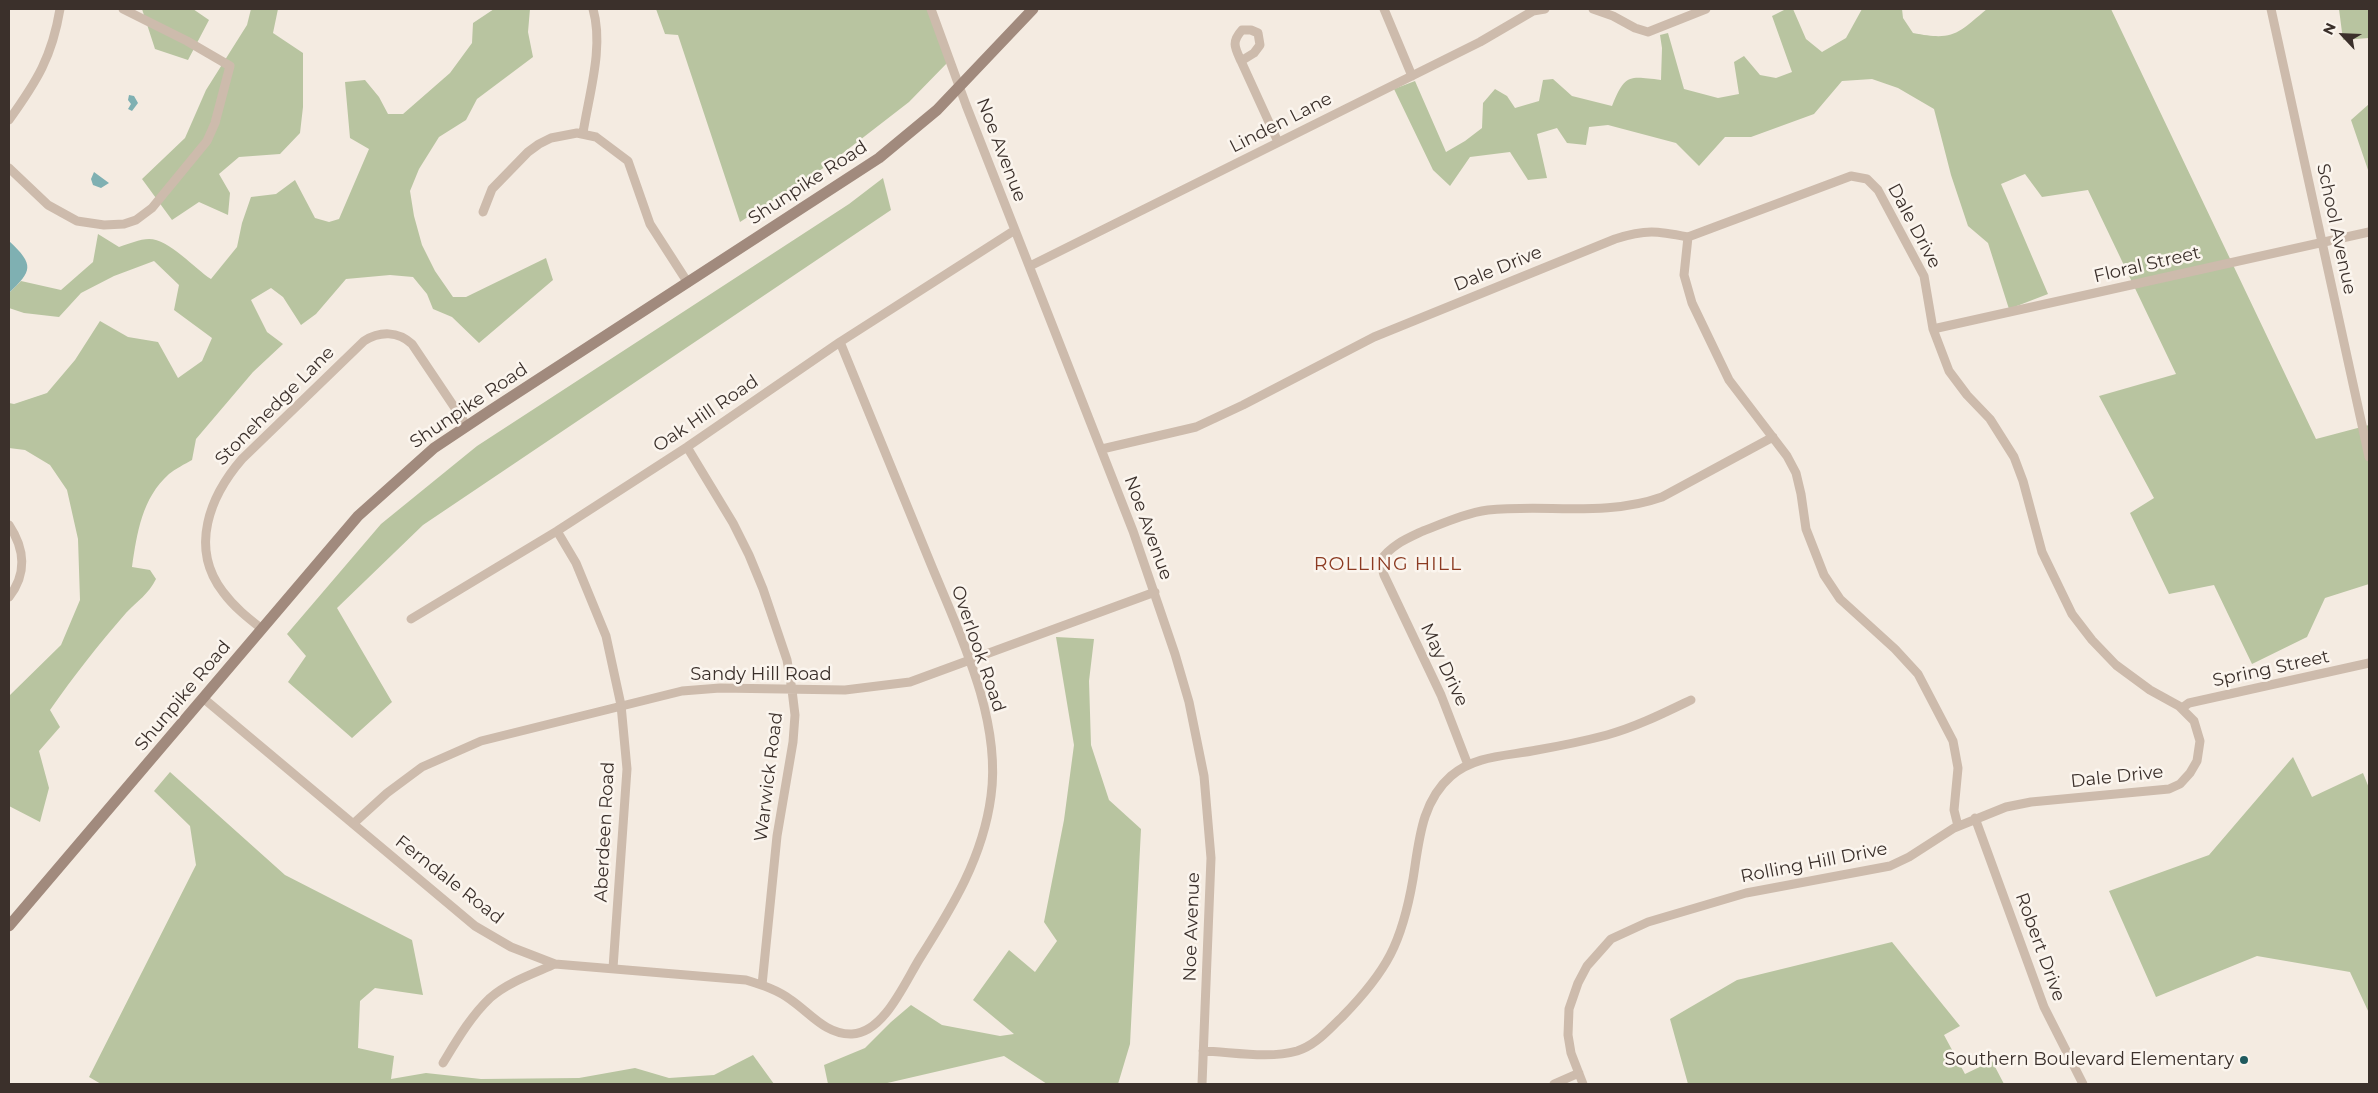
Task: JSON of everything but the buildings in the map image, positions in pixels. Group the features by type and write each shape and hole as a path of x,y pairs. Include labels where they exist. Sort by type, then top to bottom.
{"main road":[{"name":"Shunpike Road","path":"9,926 358,516 406,471 434,448 467,426 879,158 911,133 959,87 1033,9"}],"street":[{"path":"9,120 43,70 50,52 60,9"},
{"path":"9,168 33,193 65,216 84,223 127,223 136,220 152,208 203,146 215,123 230,66 188,41 123,9"},
{"path":"583,133 596,51 593,9"},
{"name":"Noe Avenue","path":"931,9 959,87 1102,449 1155,592 1189,702 1207,798 1210,873 1202,1084"},
{"path":"1384,9 1412,76"},
{"name":"Linden Lane","path":"1030,266 1480,42 1533,11 1544,9"},
{"path":"1593,9 1648,32 1706,9"},
{"name":"School Avenue","path":"2271,9 2369,456"},
{"path":"1241,61 1278,142"},
{"path":"483,212 492,189 528,152 551,138 583,133 602,140 628,161 650,224 688,283"},
{"name":"Dale Drive","path":"1102,449 1196,427 1243,405 1374,337 1616,239 1639,231 1688,236 1840,179 1851,176 1867,180 1873,183 1885,201 1924,276 1932,329 1949,371 1990,419 2014,457 2024,481 2042,552 2072,614 2116,665 2140,684 2182,708 2194,721 2200,741 2200,748 2194,767 2180,784 2169,789 2031,802 2006,807 1958,826"},
{"name":"Oak Hill Road","path":"411,619 557,531 686,447 840,342 1016,230"},
{"name":"Floral Street","path":"1932,329 2369,232"},
{"path":"1688,236 1684,275 1692,303 1729,380 1748,408 1773,437 1796,472 1806,529 1824,575 1840,599 1895,648 1918,674 1953,741 1958,768 1954,810 1958,826"},
{"name":"Stonehedge Lane","path":"262,629 238,609 222,592 206,549 207,522 213,503 222,485 242,459 364,340 382,333 402,336 412,344 467,426"},
{"name":"Overlook Road","path":"840,342 969,660 987,721 993,756 992,794 983,841 967,877 883,1018"},
{"name":"May Drive","path":"1468,765 1441,695 1384,575 1380,561 1392,547 1439,525 1488,510 1609,508 1647,502 1662,497 1773,437"},
{"name":"Warwick Road","path":"686,447 733,523 749,555 763,589 787,660 792,690 795,715 793,742 778,836 762,985"},
{"path":"9,525 21,547 23,560 20,579 9,597"},
{"name":"Aberdeen Road","path":"557,531 576,563 606,636 621,705 627,769 613,968"},
{"name":"Sandy Hill Road","path":"353,824 387,793 422,767 481,741 682,691 720,688 845,690 910,682 1155,592"},
{"name":"Spring Street","path":"2182,708 2189,704 2369,664"},
{"name":"Ferndale Road","path":"203,698 475,926 511,948 555,964 732,977 762,985 790,999 828,1029 836,1032 854,1034 864,1032 883,1018"},
{"path":"1203,1051 1270,1054 1297,1051 1321,1038 1376,980 1390,959 1400,937 1408,908 1424,820 1430,803 1441,786 1453,774 1468,765 1486,758 1536,750 1609,734 1657,716 1691,700"},
{"name":"Robert Drive","path":"1975,818 2044,1007 2083,1084"},
{"name":"Rolling Hill Drive","path":"1583,1084 1568,1035 1569,1009 1578,982 1587,966 1611,939 1648,922 1746,893 1890,866 1909,857 1933,839 1958,826"},
{"path":"443,1063 462,1031 491,997 555,964"},
{"path":"1554,1084 1579,1073"}],"green space":[{"path":"142,9 193,9 209,20 188,60 155,49"},
{"path":"251,9 278,9 273,33 303,53 303,107 300,133 280,154 239,157 219,174 230,193 228,215 199,202 172,220 142,179 185,138 206,90 247,25"},
{"path":"494,9 530,9 528,32 533,57 477,99 466,120 439,137 419,169 410,191 414,216 422,245 435,271 453,297 466,297 546,258 553,280 479,343 452,317 433,309 427,294 413,277 390,275 346,279 316,314 301,325 283,297 271,288 251,300 267,332 283,344 253,372 196,439 192,460 169,474 153,494 142,517 132,567 150,570 156,579 153,585 126,613 96,649 50,710 60,727 39,751 49,788 40,822 9,806 9,696 61,645 80,600 78,539 67,490 50,465 25,450 9,448 9,403 14,404 47,393 75,360 100,321 128,337 158,342 178,378 202,361 212,338 174,310 179,285 154,261 114,276 81,293 59,317 24,313 9,308 9,293 21,281 61,290 93,262 98,234 119,247 142,240 157,240 182,255 211,279 237,247 242,223 251,197 276,194 295,180 315,218 329,222 339,219 369,149 350,138 345,82 365,80 379,97 388,114 403,114 450,73 472,43 473,23"},
{"path":"656,9 930,9 949,61 909,102 825,167 740,222 678,35 665,34"},
{"path":"1786,9 1793,9 1806,39 1822,52 1846,38 1862,9 1902,9 1903,18 1913,33 1947,36 1961,30 1987,9 2111,9 2316,439 2369,425 2369,584 2325,598 2307,637 2252,664 2214,585 2169,594 2130,513 2154,498 2099,396 2176,374 2088,190 2042,197 2025,174 2001,184 2048,294 2009,309 1988,243 1968,226 1951,175 1934,109 1898,88 1872,79 1842,81 1814,114 1751,137 1725,137 1699,166 1676,143 1608,125 1589,127 1586,145 1567,143 1557,128 1537,134 1547,178 1528,180 1510,152 1470,157 1450,186 1433,170 1394,89 1415,81 1446,152 1482,128 1483,103 1495,89 1507,96 1515,108 1539,101 1543,80 1553,79 1572,96 1612,106 1620,88 1629,80 1641,78 1661,80 1662,48 1660,35 1668,33 1684,89 1718,98 1739,94 1734,62 1744,56 1760,75 1776,78 1792,72 1772,16"},
{"path":"2339,9 2369,9 2369,38 2343,40"},
{"path":"2369,104 2369,169 2368,170 2351,120"},
{"path":"883,178 891,210 423,525 337,608 392,702 352,738 288,682 306,656 287,634 381,524 477,446 849,204"},
{"path":"1056,637 1094,639 1089,681 1091,745 1109,800 1141,829 1130,1044 1118,1084 1047,1084 1004,1056 883,1084 828,1084 824,1065 865,1048 911,1005 942,1025 1000,1036 1014,1034 973,1000 1009,950 1035,972 1057,941 1044,922 1064,820 1074,745"},
{"path":"2293,757 2312,797 2363,773 2369,788 2369,1013 2350,972 2257,956 2156,997 2109,891 2209,855"},
{"path":"170,772 285,875 412,940 423,995 375,988 360,1001 358,1048 394,1056 391,1079 426,1073 481,1079 579,1078 635,1068 669,1078 714,1075 753,1055 774,1084 101,1084 89,1077 196,865 190,826 154,791"},
{"path":"1892,942 1960,1026 1944,1035 1965,1074 1992,1061 2004,1084 1688,1084 1670,1019 1737,980"}],"water":[{"path":"129,95 134,96 138,103 132,111 128,109 131,104 128,100"},
{"path":"94,172 109,183 101,188 93,185 91,179"},
{"path":"9,241 23,256 27,268 22,279 9,293"}],"place":[{"name":"Southern Boulevard Elementary","path":"2244,1060"}],"district":[{"name":"ROLLING HILL","path":"1388,564"}]}
